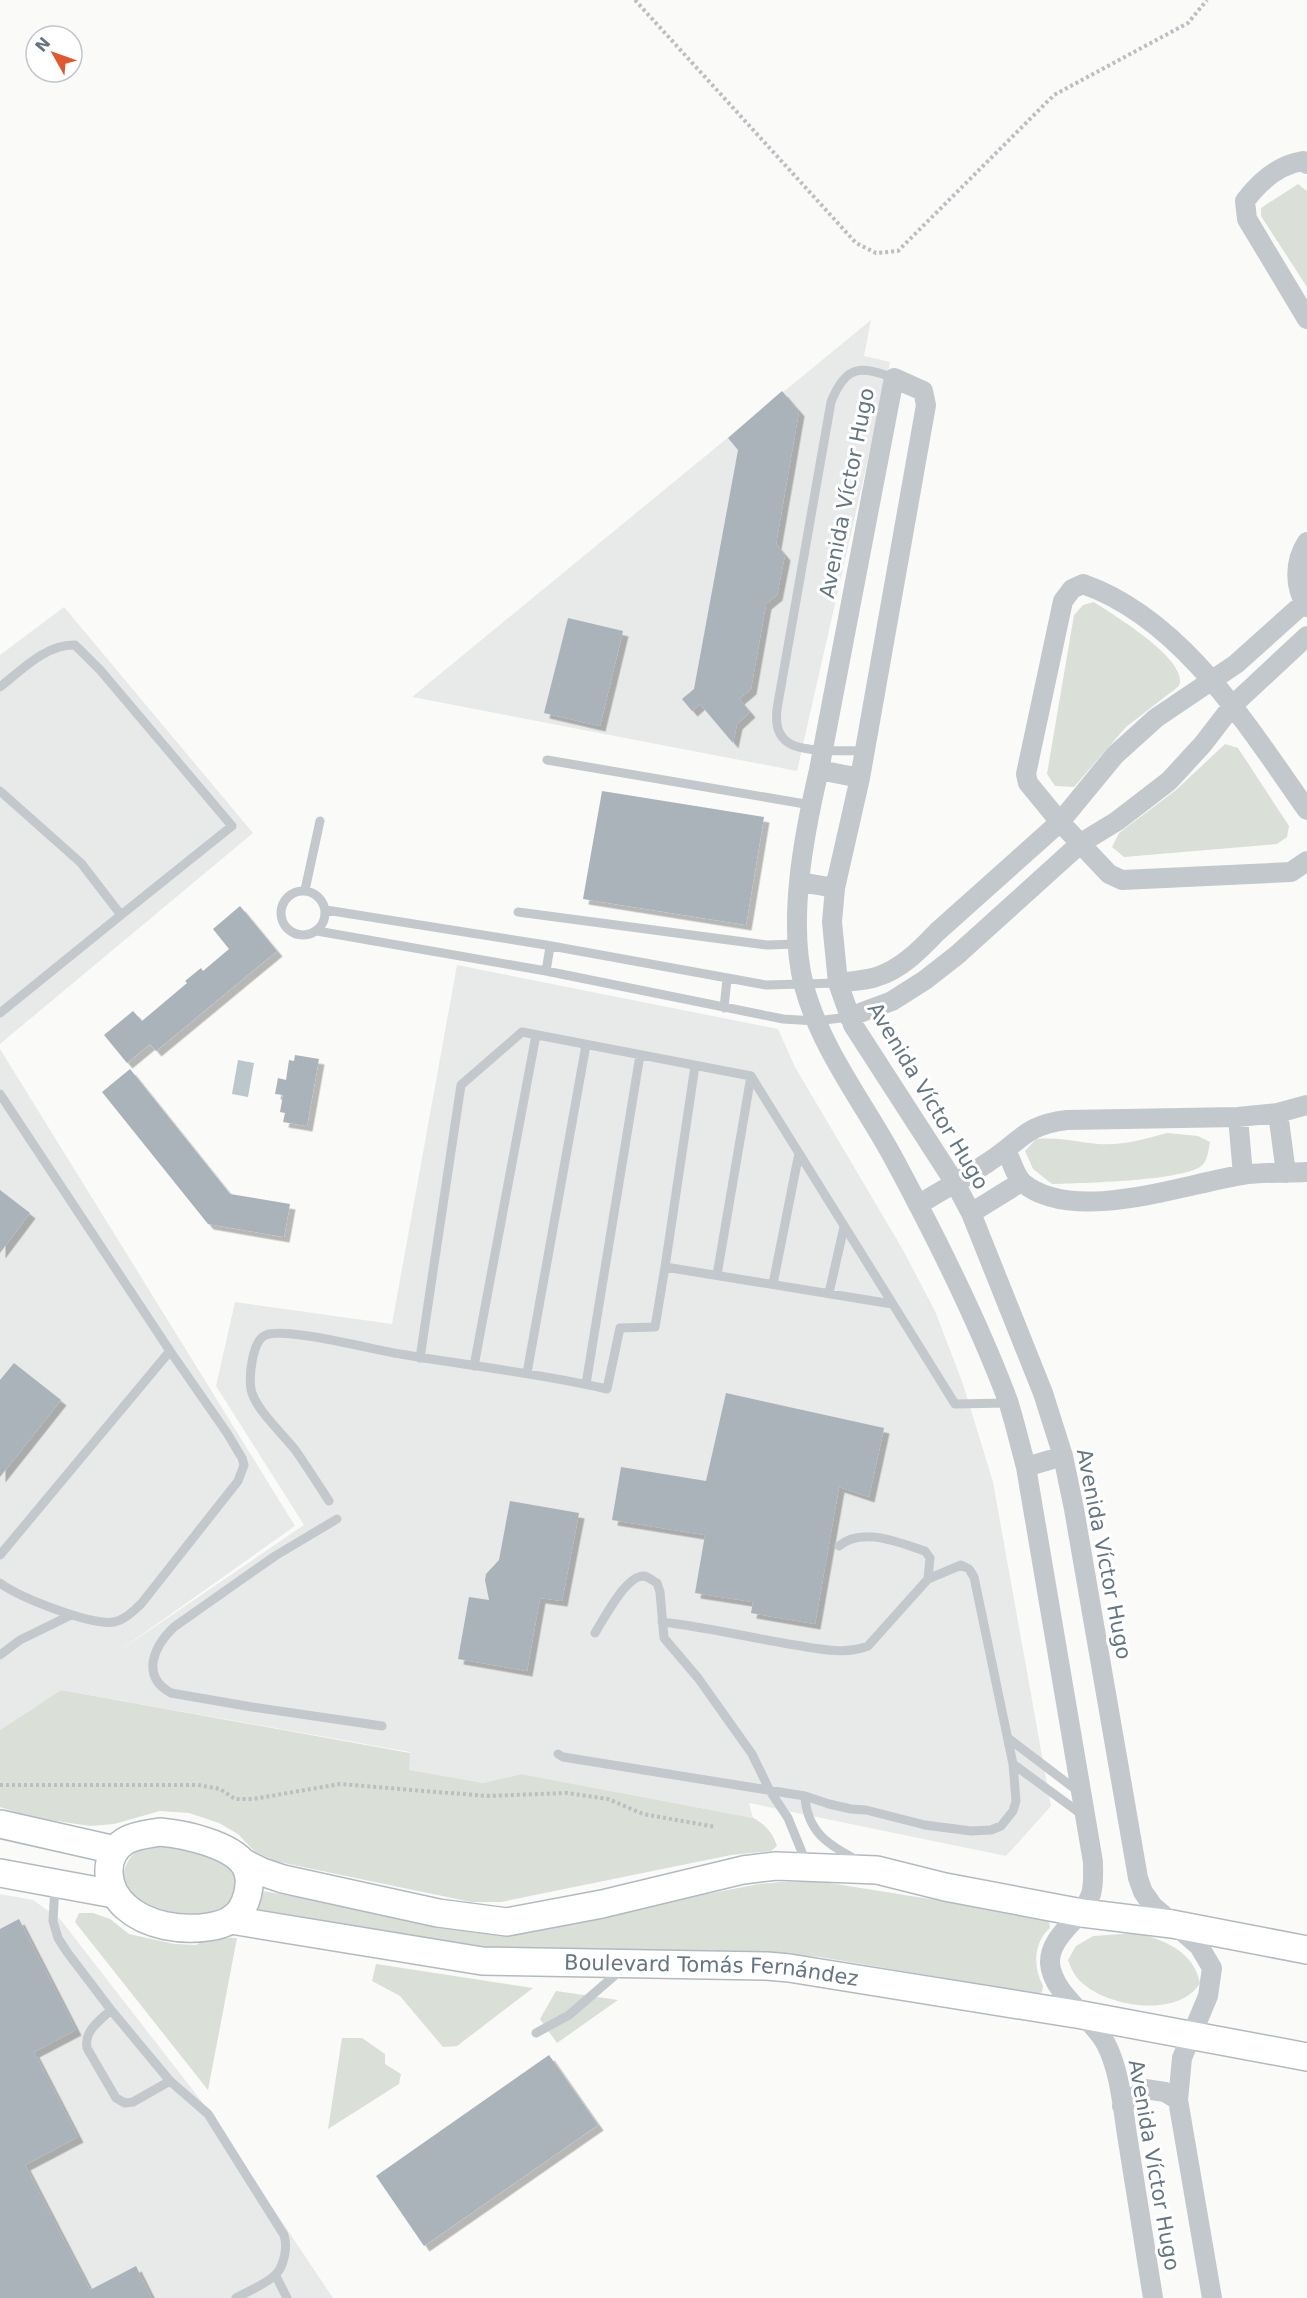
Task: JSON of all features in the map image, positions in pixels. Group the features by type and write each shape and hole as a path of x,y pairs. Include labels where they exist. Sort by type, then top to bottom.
{"main road":[{"path":"0,1824 114,1850"},
{"path":"243,1863 249,1876 249,1890 242,1908 231,1920 210,1926 190,1928 170,1926 145,1919 127,1908 114,1894 109,1882 114,1850 127,1840 145,1834 169,1833 186,1835 212,1843 243,1863 283,1879 438,1913 507,1922 602,1904 743,1870 776,1866 877,1870 945,1887 1082,1913 1172,1924 1307,1950"},
{"path":"0,1873 55,1885 114,1894"},
{"name":"Boulevard Tomás Fernández","path":"231,1920 286,1931 482,1961 789,1968 1082,2014 1307,2057"}],"street":[{"path":"1307,164 1303,161 1288,164 1257,185 1245,201 1247,219 1307,319"},
{"name":"Avenida Víctor Hugo","path":"1082,1913 1091,1894 1093,1862 1026,1467 1008,1403 965,1300 918,1204 816,1022 804,984 797,944 800,882 811,805 894,378 923,391 926,405 860,778 835,888 832,922 838,983 849,1017 955,1183 971,1213 1043,1393 1063,1456 1138,1878 1143,1892 1153,1906 1172,1924"},
{"path":"838,983 876,977 919,952 937,932 1060,822 1115,755 1156,718 1236,664 1306,605 1298,586 1297,568 1301,551 1307,542"},
{"path":"1307,810 1233,705 1169,637 1140,613 1099,590 1083,584 1072,589 1063,601 1026,774 1028,783 1060,822 1109,873 1122,880 1291,872 1307,861"},
{"path":"849,1017 892,1001 925,980 957,955 1081,843 1117,820 1169,781 1203,744 1233,705 1307,636"},
{"path":"819,770 860,778"},
{"path":"800,882 835,888"},
{"path":"937,932 957,955"},
{"path":"918,1204 1006,1150 1029,1130 1050,1122 1238,1118 1278,1113 1307,1105"},
{"path":"1278,1113 1286,1173"},
{"path":"1238,1118 1243,1175"},
{"path":"1006,1150 1021,1182 1046,1195 1077,1202 1160,1194 1243,1175 1307,1172"},
{"path":"971,1213 1021,1182"},
{"path":"1026,1467 1063,1456"},
{"path":"1082,1913 1055,1943 1050,1960 1052,1973 1058,1986 1082,2014"},
{"path":"1172,1924 1199,1946 1212,1968 1208,1996 1191,2034"},
{"name":"Avenida Víctor Hugo","path":"1082,2014 1106,2043 1112,2058 1153,2298"},
{"name":"Avenida Víctor Hugo","path":"1191,2034 1182,2058 1179,2100 1212,2298"},
{"path":"1122,2106 1145,2090 1165,2092 1179,2100"}],"lane":[{"path":"863,751 802,748 785,741 776,723 776,716 831,402 843,380 854,372 864,369 894,378"},
{"path":"0,687 52,648 75,645 101,671 232,826 0,1013"},
{"path":"547,760 811,805"},
{"path":"0,791 81,863 121,915"},
{"path":"305,890 320,821"},
{"path":"305,890 319,897 326,910 322,926 316,931 302,935 294,933 283,922 282,907 285,900 291,894 305,890"},
{"path":"326,910 550,946 766,985 838,983"},
{"path":"518,912 767,945 797,944"},
{"path":"316,931 546,971 783,1019 816,1022 849,1017"},
{"path":"546,971 550,946"},
{"path":"724,1008 727,978"},
{"path":"420,1358 461,1085 522,1032 751,1076 955,1404 1008,1403"},
{"path":"474,1366 536,1035"},
{"path":"527,1373 586,1045"},
{"path":"586,1384 640,1055"},
{"path":"329,1501 295,1451 255,1400 250,1389 254,1349 259,1340 265,1335 276,1333 316,1338 420,1358 527,1373 607,1389 620,1328 655,1327 695,1066"},
{"path":"717,1275 751,1076"},
{"path":"0,1094 243,1458 243,1473 231,1490 132,1613 116,1622 107,1623 71,1615 27,1598 0,1583"},
{"path":"772,1284 799,1153"},
{"path":"829,1293 844,1227"},
{"path":"665,1266 892,1304"},
{"path":"0,1555 170,1351"},
{"path":"337,1519 275,1556 174,1627 155,1651 154,1675 163,1688 171,1693 382,1725"},
{"path":"838,1546 844,1541 867,1537 889,1540 925,1551 930,1558 928,1579"},
{"path":"558,1754 572,1759 805,1796 829,1804 866,1810 925,1825 971,1831 991,1830 1001,1826 1013,1811 1016,1801 1013,1764 974,1577 969,1569 961,1565 928,1579 868,1646 857,1650 844,1652 662,1622"},
{"path":"595,1633 628,1584 644,1576 657,1583 664,1638 698,1678 752,1754 770,1791 788,1818 807,1867"},
{"path":"0,1655 20,1640 71,1615"},
{"path":"1008,1738 1083,1796"},
{"path":"1013,1764 1086,1817"},
{"path":"805,1796 806,1813 817,1834 838,1850 877,1870"},
{"path":"55,1885 53,1921 58,1938 111,2010 170,2081 208,2114 284,2235 287,2244 276,2276 236,2298"},
{"path":"536,2033 569,2015 603,1988 627,1964"},
{"path":"111,2010 89,2031 85,2039 87,2048 116,2098 124,2103 133,2102 170,2081"},
{"path":"276,2276 287,2298"}],"path":[{"path":"635,0 856,243 876,253 898,251 1054,95 1188,23 1207,0"},
{"path":"0,1785 198,1785 220,1789 234,1798 253,1799 340,1784 486,1796 567,1792 608,1799 643,1814 716,1827"}],"shaded area":[{"path":"1298,184 1307,191 1307,287 1261,216 1261,208"},
{"path":"871,320 864,356 890,362 797,771 412,697"},
{"path":"1094,602 1132,627 1162,651 1179,675 1179,686 1126,727 1074,787 1055,786 1047,774 1074,615 1083,605"},
{"path":"64,607 253,833 0,1044 0,655"},
{"path":"1225,744 1238,748 1289,826 1287,837 1277,844 1124,857 1112,847 1119,833 1176,790"},
{"path":"457,965 778,1029 795,1067 903,1250 935,1311 963,1384 993,1482 1051,1806 1006,1856 749,1803 753,1818 521,1774 485,1783 408,1770 410,1752 61,1690 0,1730 0,1049 295,1526 116,1653 304,1525 216,1386 235,1302 392,1324"},
{"path":"238,1060 254,1063 248,1097 232,1094"},
{"path":"1167,1133 1198,1136 1210,1142 1203,1165 1188,1172 1151,1178 1052,1184 1033,1169 1025,1151 1036,1139 1115,1144"},
{"path":"61,1690 410,1753 409,1770 484,1783 521,1774 753,1818 768,1829 777,1846 771,1851 731,1855 501,1902 471,1902 274,1861 254,1851 238,1834 219,1823 189,1813 160,1811 114,1824 90,1826 30,1817 0,1807 0,1730"},
{"path":"150,1845 179,1845 218,1860 227,1866 236,1882 231,1900 225,1906 204,1914 166,1914 142,1906 128,1890 123,1875 130,1859 138,1850"},
{"path":"823,1882 1043,1917 1049,1922 1050,1928 1040,1941 1036,1955 1037,1971 1043,1986 1042,1992 1038,1994 820,1957 753,1952 487,1949 255,1909 263,1891 478,1929 514,1931 759,1884"},
{"path":"0,1894 33,1900 60,1919 199,2098 333,2298 0,2298"},
{"path":"79,1913 93,1913 110,1919 129,1934 175,1944 196,1945 212,1937 237,1938 208,2090 75,1922"},
{"path":"1137,1933 1158,1939 1185,1955 1197,1972 1200,1983 1191,1994 1163,2005 1129,2004 1098,1994 1083,1983 1071,1968 1068,1960 1076,1946 1093,1936"},
{"path":"376,1964 533,1988 457,2046 443,2047 400,1996 372,1981"},
{"path":"556,1991 618,2000 557,2043 540,2019"},
{"path":"342,2038 362,2038 385,2054 385,2064 401,2074 399,2084 328,2129"}],"building":[{"path":"782,391 799,411 776,544 785,555 777,595 766,604 751,689 739,699 750,712 737,724 733,743 700,704 692,711 682,699 694,689 738,450 728,438"},
{"path":"568,618 623,631 600,726 544,713"},
{"path":"602,791 764,817 746,925 583,899"},
{"path":"240,906 277,951 156,1051 150,1044 127,1063 104,1035 133,1011 142,1021 187,983 185,981 201,968 203,971 229,949 213,929"},
{"path":"295,1055 319,1059 307,1126 283,1122 285,1113 280,1112 283,1095 275,1094 278,1078 286,1080 289,1060 294,1061"},
{"path":"130,1069 230,1194 290,1204 284,1237 208,1224 102,1092"},
{"path":"0,1190 30,1213 0,1253"},
{"path":"14,1363 61,1400 0,1477 0,1380"},
{"path":"726,1393 884,1428 869,1497 839,1487 815,1624 751,1613 753,1602 695,1593 705,1535 612,1520 621,1467 706,1481"},
{"path":"510,1501 579,1513 562,1601 540,1598 527,1671 458,1659 469,1597 489,1600 486,1574 499,1560"},
{"path":"19,1919 76,2030 34,2052 78,2137 25,2165 90,2290 136,2266 152,2298 0,2298 0,1929"},
{"path":"549,2055 598,2125 424,2246 376,2176"}]}
